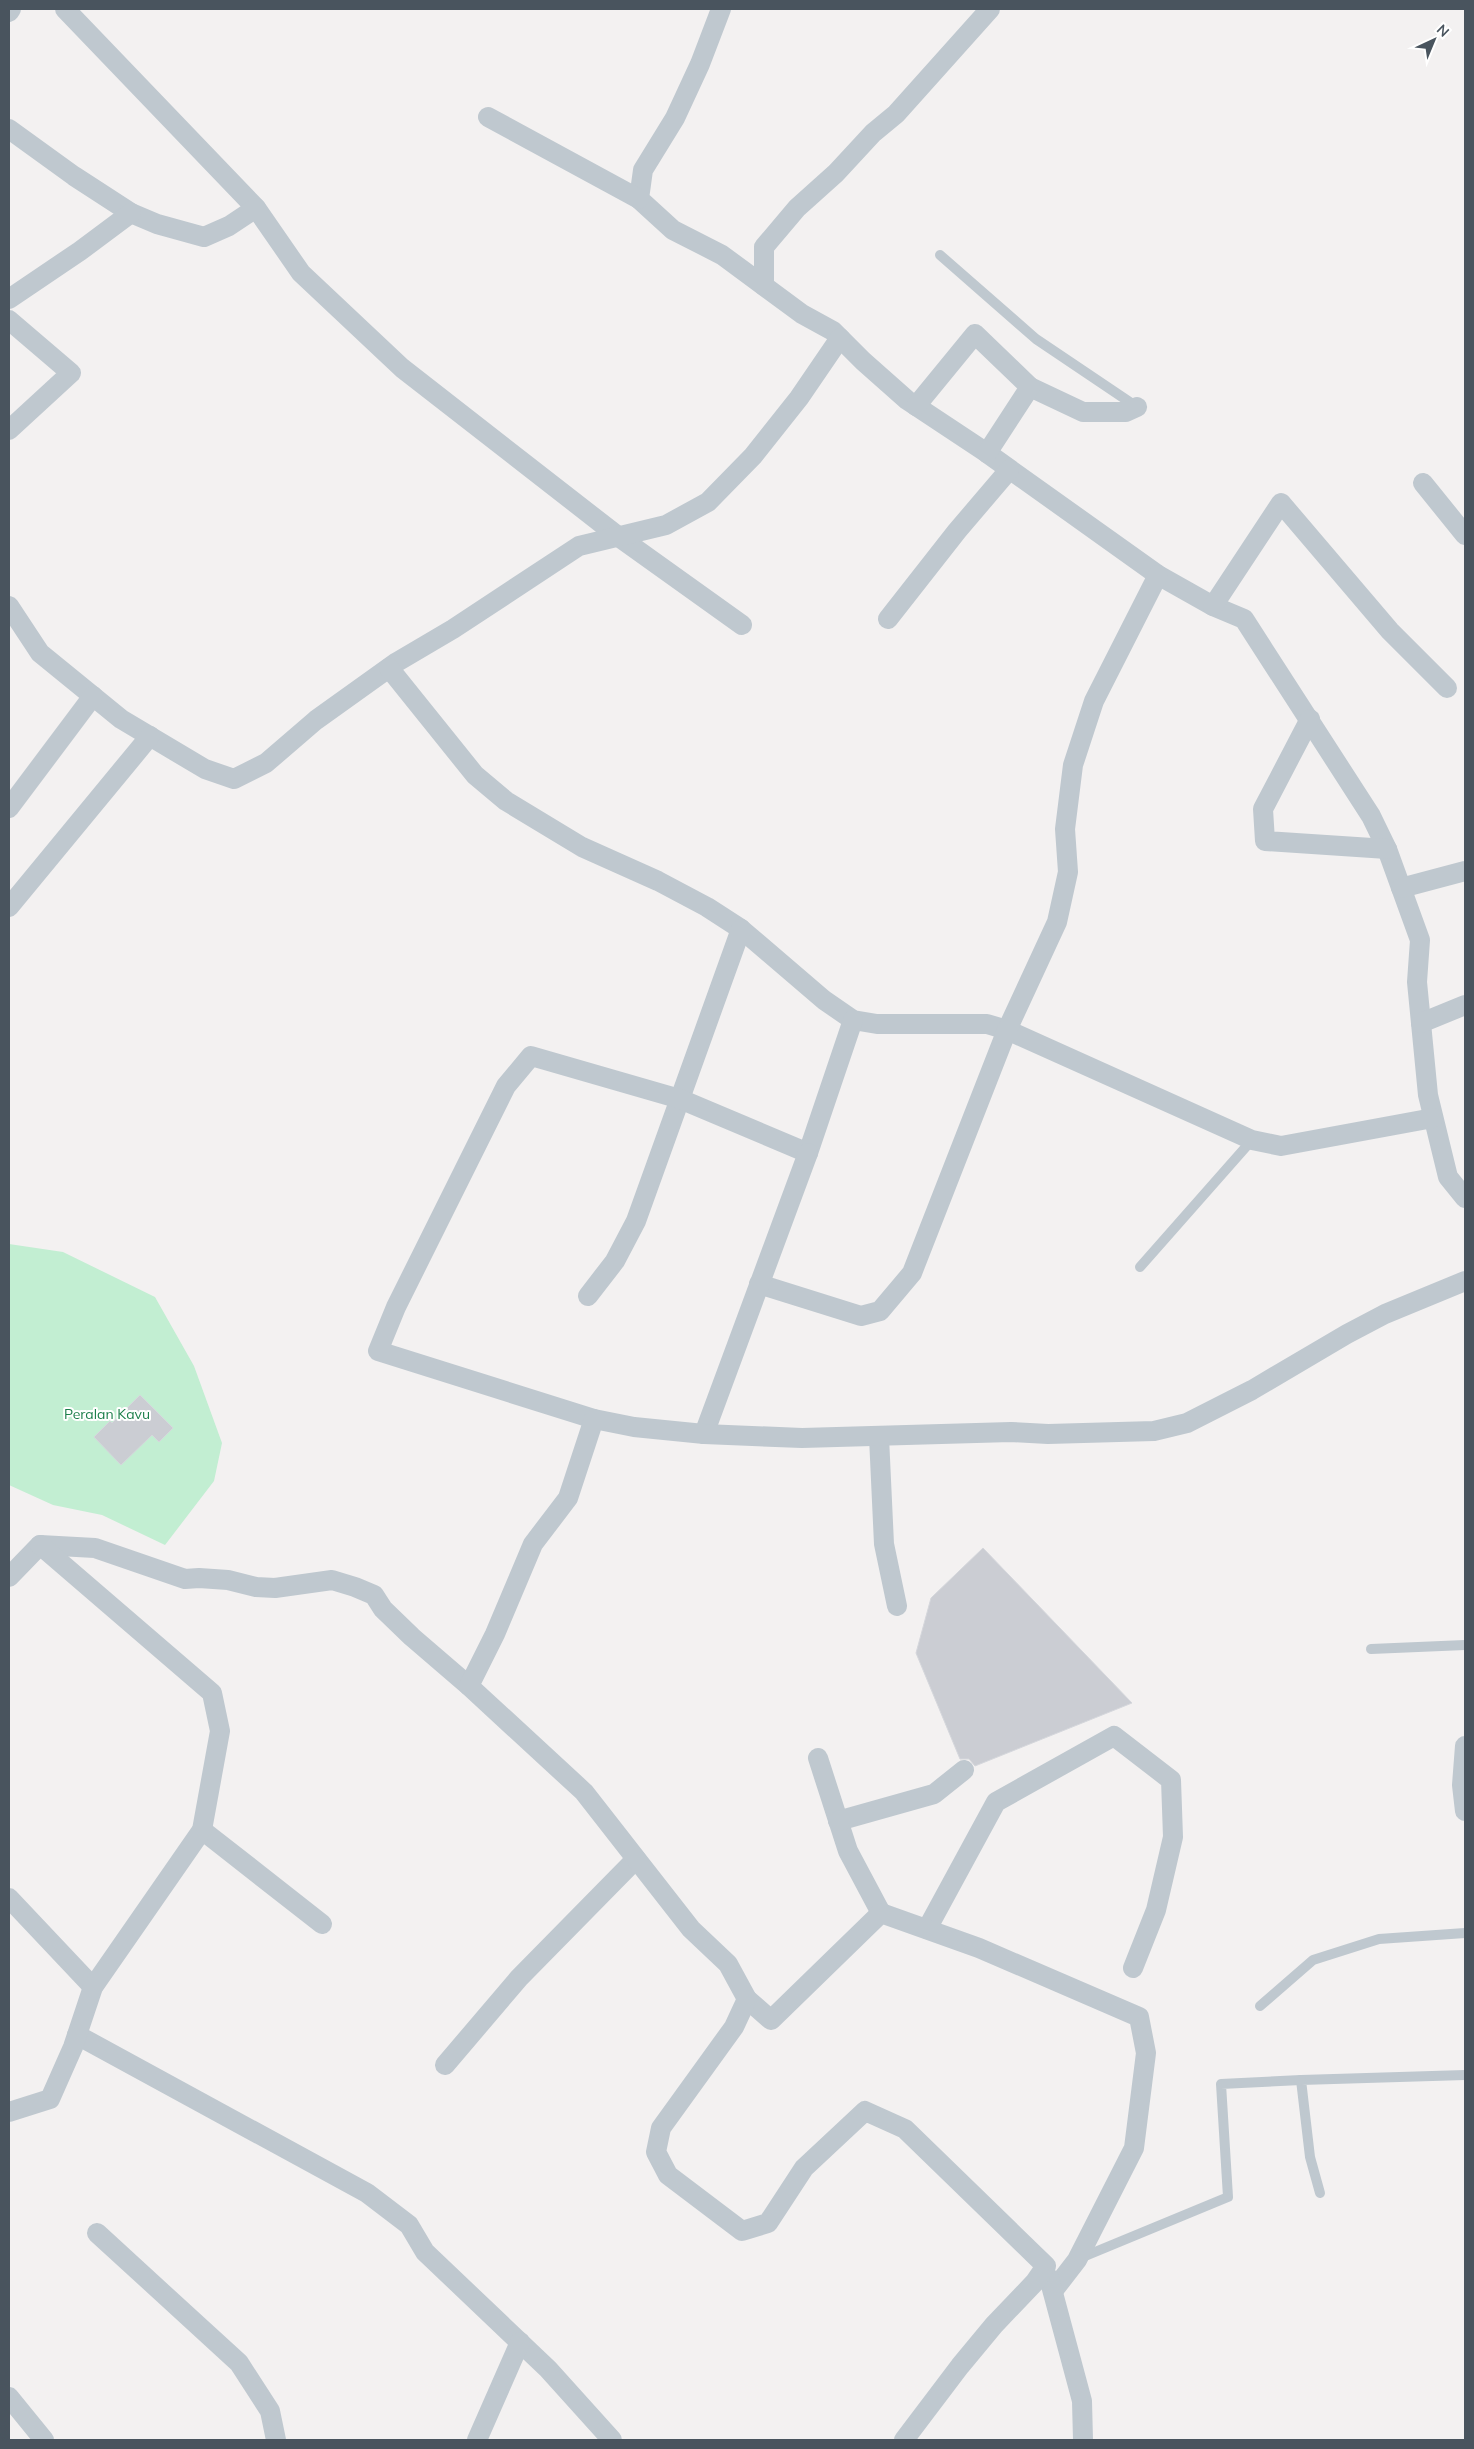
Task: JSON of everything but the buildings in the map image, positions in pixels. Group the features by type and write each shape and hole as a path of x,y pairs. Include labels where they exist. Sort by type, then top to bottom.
{"street":[{"path":"65,9 256,208 301,273 402,368 619,537 742,625"},
{"path":"639,200 643,170 675,118 700,64 721,9"},
{"path":"764,286 764,247 797,208 836,173 873,133 896,114 990,9"},
{"path":"488,117 639,200 673,230 722,255 802,314 833,330 862,361 916,406 987,453 1158,575 1212,606 1244,619 1371,816 1401,888 1420,940 1417,982 1428,1095 1448,1177 1465,1198"},
{"path":"9,129 74,176 130,213 157,224 204,237 229,226 256,208"},
{"path":"9,299 130,213"},
{"path":"9,320 71,373 9,430"},
{"path":"916,406 975,334 1030,387 1083,412 1126,412 1137,407"},
{"path":"9,606 40,653 121,719 205,769 234,779 266,763 316,720 389,668 579,546 666,525 708,502 759,448 799,398 840,338"},
{"path":"987,453 1030,387"},
{"path":"888,619 957,531 1009,470"},
{"path":"1423,483 1465,535"},
{"path":"1212,606 1281,503 1390,631 1447,688"},
{"path":"759,1284 861,1316 880,1312 912,1273 1008,1030 1058,922 1068,872 1066,829 1073,766 1094,701 1158,575"},
{"path":"389,668 475,775 506,801 582,847 658,881 707,907 741,929 824,1000 854,1020 876,1024 987,1024 1008,1030 1252,1140 1281,1146 1433,1118"},
{"path":"9,808 93,696"},
{"path":"1310,719 1263,809 1265,842 1386,849"},
{"path":"9,908 150,736"},
{"path":"1401,888 1465,871"},
{"path":"588,1296 615,1261 636,1221 741,929"},
{"path":"1422,1023 1465,1005"},
{"path":"704,1434 808,1153 854,1020"},
{"path":"808,1153 680,1099 531,1056 506,1086 396,1307 378,1351 594,1419 634,1427 704,1434 802,1438 1154,1431 1186,1423 1252,1390 1385,1314 1465,1281"},
{"path":"469,1686 495,1634 534,1544 568,1498 594,1419"},
{"path":"879,1436 884,1544 897,1606"},
{"path":"9,2112 50,2099 77,2035 93,1987 202,1830 220,1730 212,1693 40,1546"},
{"path":"9,1577 40,1546 95,1548 185,1579 228,1580 256,1587 275,1588 332,1580 374,1594 383,1609 412,1637 469,1686 584,1792 691,1929 728,1964 747,1999 771,2020 881,1913"},
{"path":"928,1929 996,1802 1114,1736 1170,1780 1173,1837 1156,1910 1132,1968"},
{"path":"1465,1746 1462,1785 1465,1811"},
{"path":"818,1758 848,1851 881,1913 979,1948 1139,2017 1146,2053 1134,2148 1078,2260 1052,2291"},
{"path":"838,1821 934,1794 964,1770"},
{"path":"202,1830 322,1924"},
{"path":"445,2065 519,1978 636,1859"},
{"path":"9,1898 93,1987"},
{"path":"747,1999 734,2027 661,2128 656,2152 668,2175 742,2230 768,2223 804,2168 865,2111 905,2129 1046,2266 1082,2401 1083,2440"},
{"path":"77,2035 367,2193 409,2225 425,2252 548,2369 612,2440"},
{"path":"96,2233 238,2363 270,2411 276,2440"},
{"path":"904,2440 960,2366 994,2326 1036,2282 1046,2266"},
{"path":"477,2440 520,2342"},
{"path":"9,2397 44,2440"}],"lane":[{"path":"940,255 1036,339 1137,407"},
{"path":"1140,1267 1252,1140"},
{"path":"1371,1649 1465,1645"},
{"path":"1260,2006 1312,1960 1378,1939 1465,1933"},
{"path":"1078,2260 1228,2197 1221,2084 1465,2075"},
{"path":"1302,2080 1310,2158 1320,2193"}],"green space":[{"name":"Peralan Kavu","path":"9,1244 63,1252 155,1297 194,1366 222,1443 214,1481 165,1545 102,1515 53,1505 9,1485"}]}
